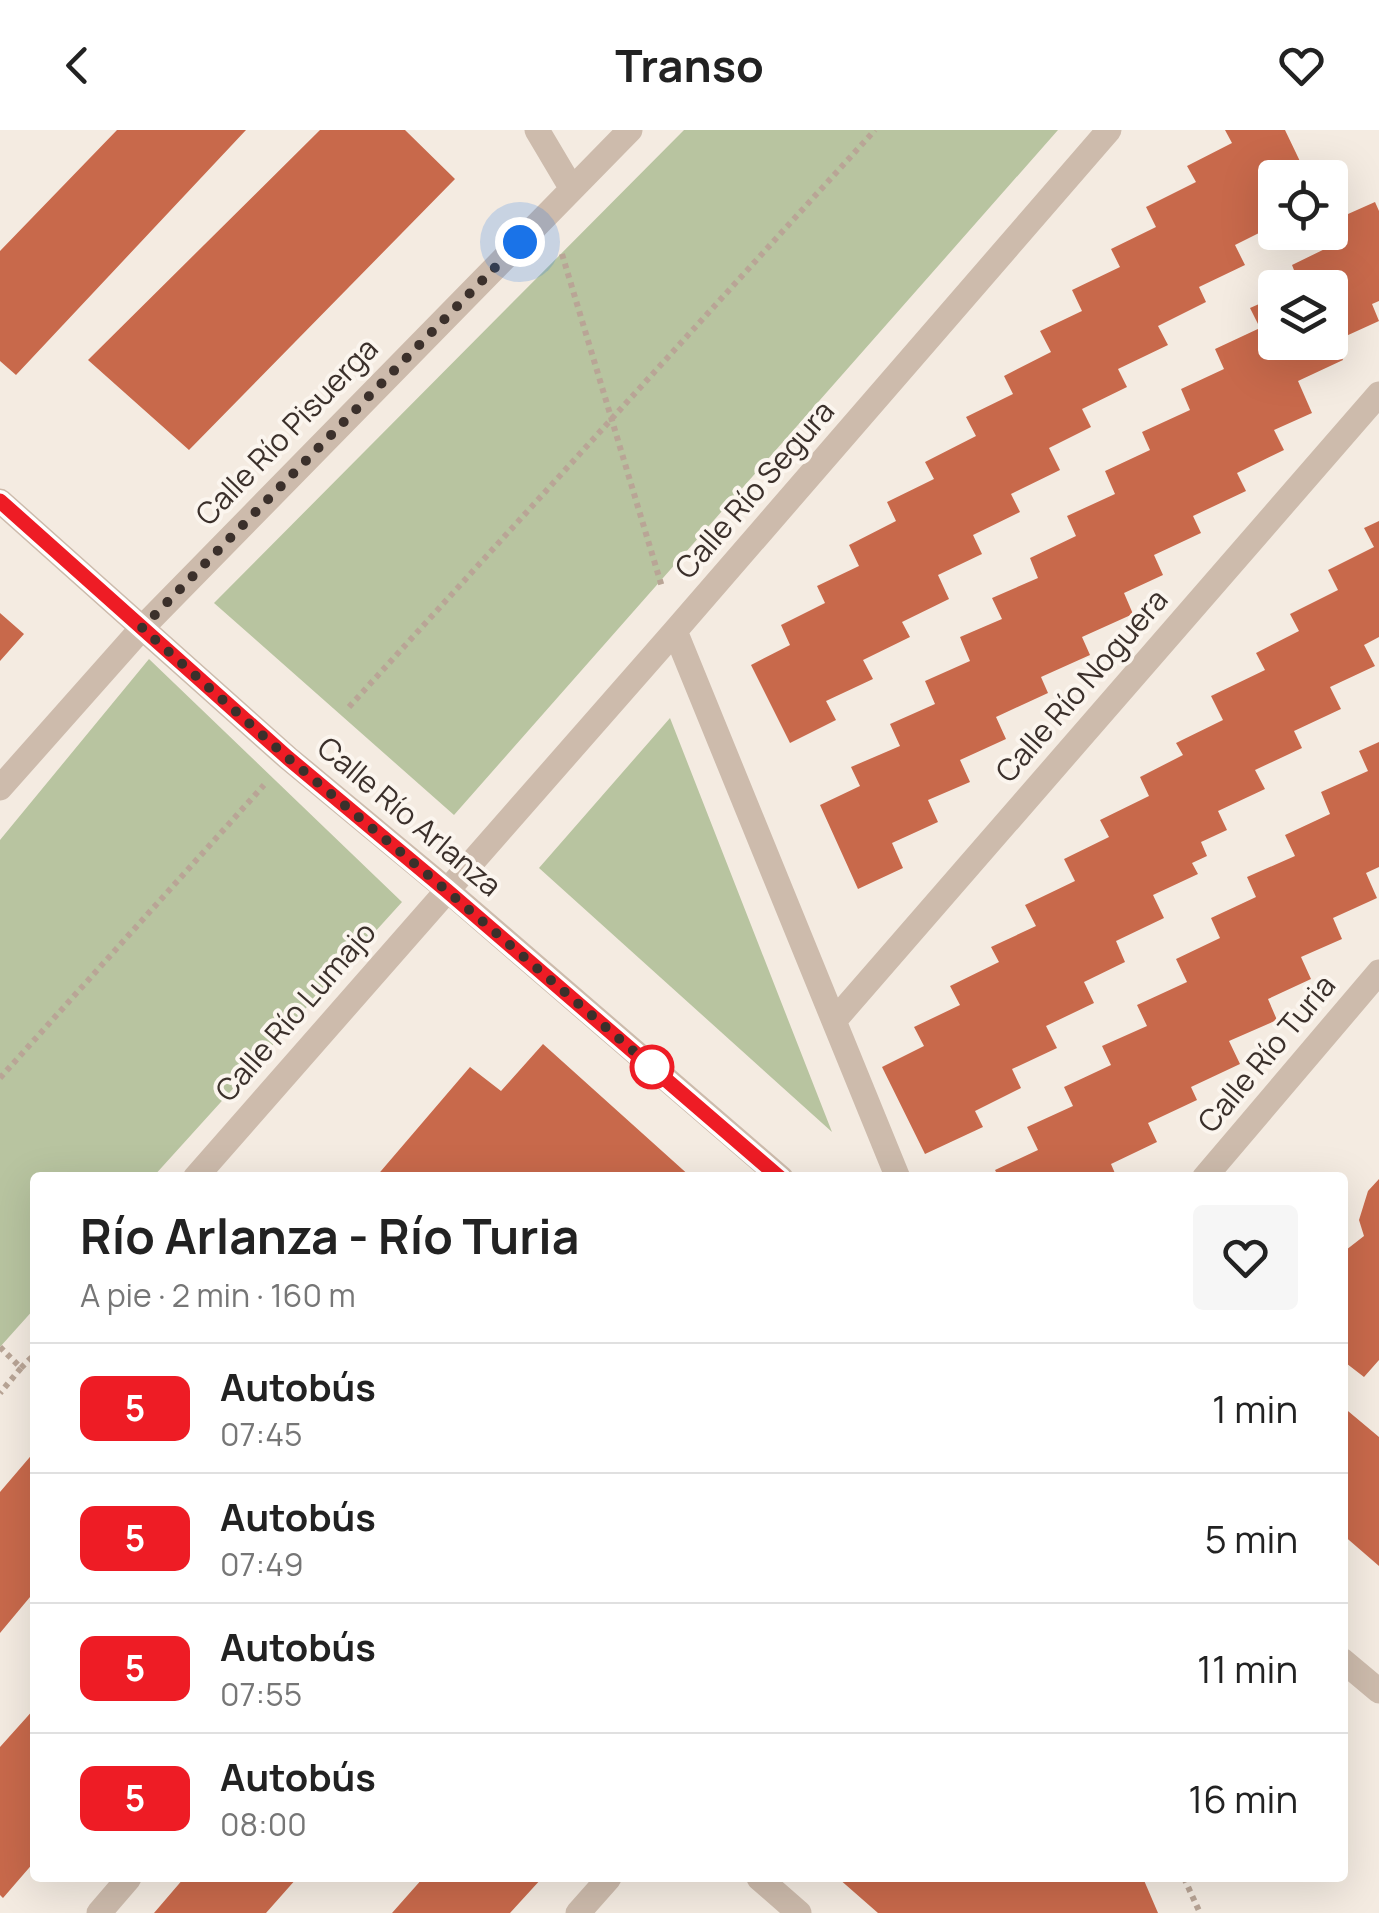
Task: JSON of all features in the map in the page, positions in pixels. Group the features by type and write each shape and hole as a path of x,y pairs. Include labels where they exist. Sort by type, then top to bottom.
{"street":[{"path":"537,130 572,189"},
{"name":"Calle Río Pisuerga","path":"0,788 142,628 630,130"},
{"name":"Calle Río Segura","path":"446,890 1109,130"},
{"name":"Calle Río Noguera","path":"834,1021 1379,394"},
{"name":"Calle Río Arlanza","path":"0,501 288,758 773,1172"},
{"path":"675,631 896,1172"},
{"name":"Calle Río Lumajo","path":"201,1172 446,890"},
{"name":"Calle Río Turia","path":"1209,1172 1379,972"},
{"path":"1348,1665 1379,1691"},
{"path":"99,1913 126,1882"},
{"path":"578,1913 605,1882"},
{"path":"764,1882 799,1913"}],"path":[{"path":"349,707 875,130"},
{"path":"562,253 675,631"},
{"path":"0,1078 288,758"},
{"path":"0,1346 21,1368"},
{"path":"0,1393 30,1359"},
{"path":"1186,1882 1200,1913"}],"green space":[{"path":"684,130 1058,130 454,815 214,603"},
{"path":"149,659 402,902 158,1172 30,1172 30,1314 0,1347 0,840"},
{"path":"670,718 832,1132 539,868"}],"building":[{"path":"117,130 246,130 16,375 0,361 0,251"},
{"path":"320,130 405,130 455,179 189,450 88,360"},
{"path":"1225,130 1285,130 1299,160 1258,160 1258,234 1235,245 1245,265 1199,287 1206,302 1158,326 1168,345 1118,369 1127,387 1082,409 1091,427 1049,448 1060,470 1011,494 1020,512 973,535 982,554 938,575 949,599 902,622 910,637 863,660 873,679 826,701 836,720 790,743 751,665 790,645 781,625 825,603 817,586 859,566 849,545 896,521 887,502 934,479 925,462 976,436 966,417 1013,394 1004,376 1051,352 1040,331 1082,311 1072,290 1120,267 1111,249 1156,227 1146,207 1196,182 1187,166 1232,143"},
{"path":"1375,202 1379,211 1379,301 1372,304 1379,321 1348,335 1348,270 1294,270 1292,265 1323,250 1348,250 1348,214"},
{"path":"1258,304 1258,324 1250,308"},
{"path":"1258,329 1258,360 1343,360 1298,381 1312,413 1274,430 1284,450 1237,473 1246,491 1193,516 1201,533 1154,555 1163,575 1124,593 1133,614 1082,637 1090,655 1041,677 1048,693 996,717 1006,739 960,760 970,782 928,800 938,822 892,843 903,868 858,889 820,805 860,786 851,767 900,746 890,724 935,704 925,681 970,661 960,637 1002,619 992,598 1038,578 1030,558 1076,536 1067,516 1115,494 1105,471 1150,450 1142,432 1190,410 1181,389 1224,369 1215,349"},
{"path":"1379,521 1379,637 1364,645 1375,666 1330,687 1341,709 1294,731 1302,748 1255,770 1265,789 1218,811 1227,830 1201,842 1207,856 1192,863 1198,874 1153,895 1164,918 1116,941 1125,962 1084,982 1094,1003 1046,1026 1057,1048 1012,1069 1021,1088 975,1111 983,1127 925,1154 882,1067 924,1046 914,1027 960,1005 950,986 999,962 991,947 1036,926 1025,905 1075,881 1064,859 1109,837 1100,820 1149,796 1140,777 1183,755 1176,743 1223,720 1211,696 1265,670 1256,653 1299,631 1290,614 1338,590 1328,570 1374,547 1364,528"},
{"path":"0,613 24,634 0,661"},
{"path":"1379,742 1379,867 1366,873 1377,898 1333,918 1342,939 1301,957 1311,979 1268,999 1277,1020 1229,1041 1240,1064 1191,1087 1197,1100 1148,1123 1157,1142 1111,1164 1114,1172 996,1172 1038,1150 1027,1127 1073,1106 1064,1087 1111,1065 1102,1046 1147,1026 1137,1005 1187,982 1176,959 1220,938 1211,918 1256,897 1247,877 1295,856 1285,835 1330,814 1321,792 1368,771 1359,751"},
{"path":"543,1044 685,1172 380,1172 470,1067 501,1091"},
{"path":"1379,1179 1379,1360 1364,1377 1348,1365 1348,1248 1364,1236 1359,1220 1368,1191"},
{"path":"1348,1411 1379,1437 1379,1566 1348,1539"},
{"path":"30,1457 30,1597 0,1633 0,1492"},
{"path":"30,1714 30,1867 3,1898 0,1895 0,1747"},
{"path":"181,1882 293,1882 266,1913 154,1913"},
{"path":"419,1882 538,1882 510,1913 392,1913"},
{"path":"843,1882 1145,1882 1158,1913 878,1913"}],"bus line":[{"name":"5","path":"0,501 288,758 773,1172"}],"route":[{"path":"520,242 142,628 288,758 652,1067"}]}
